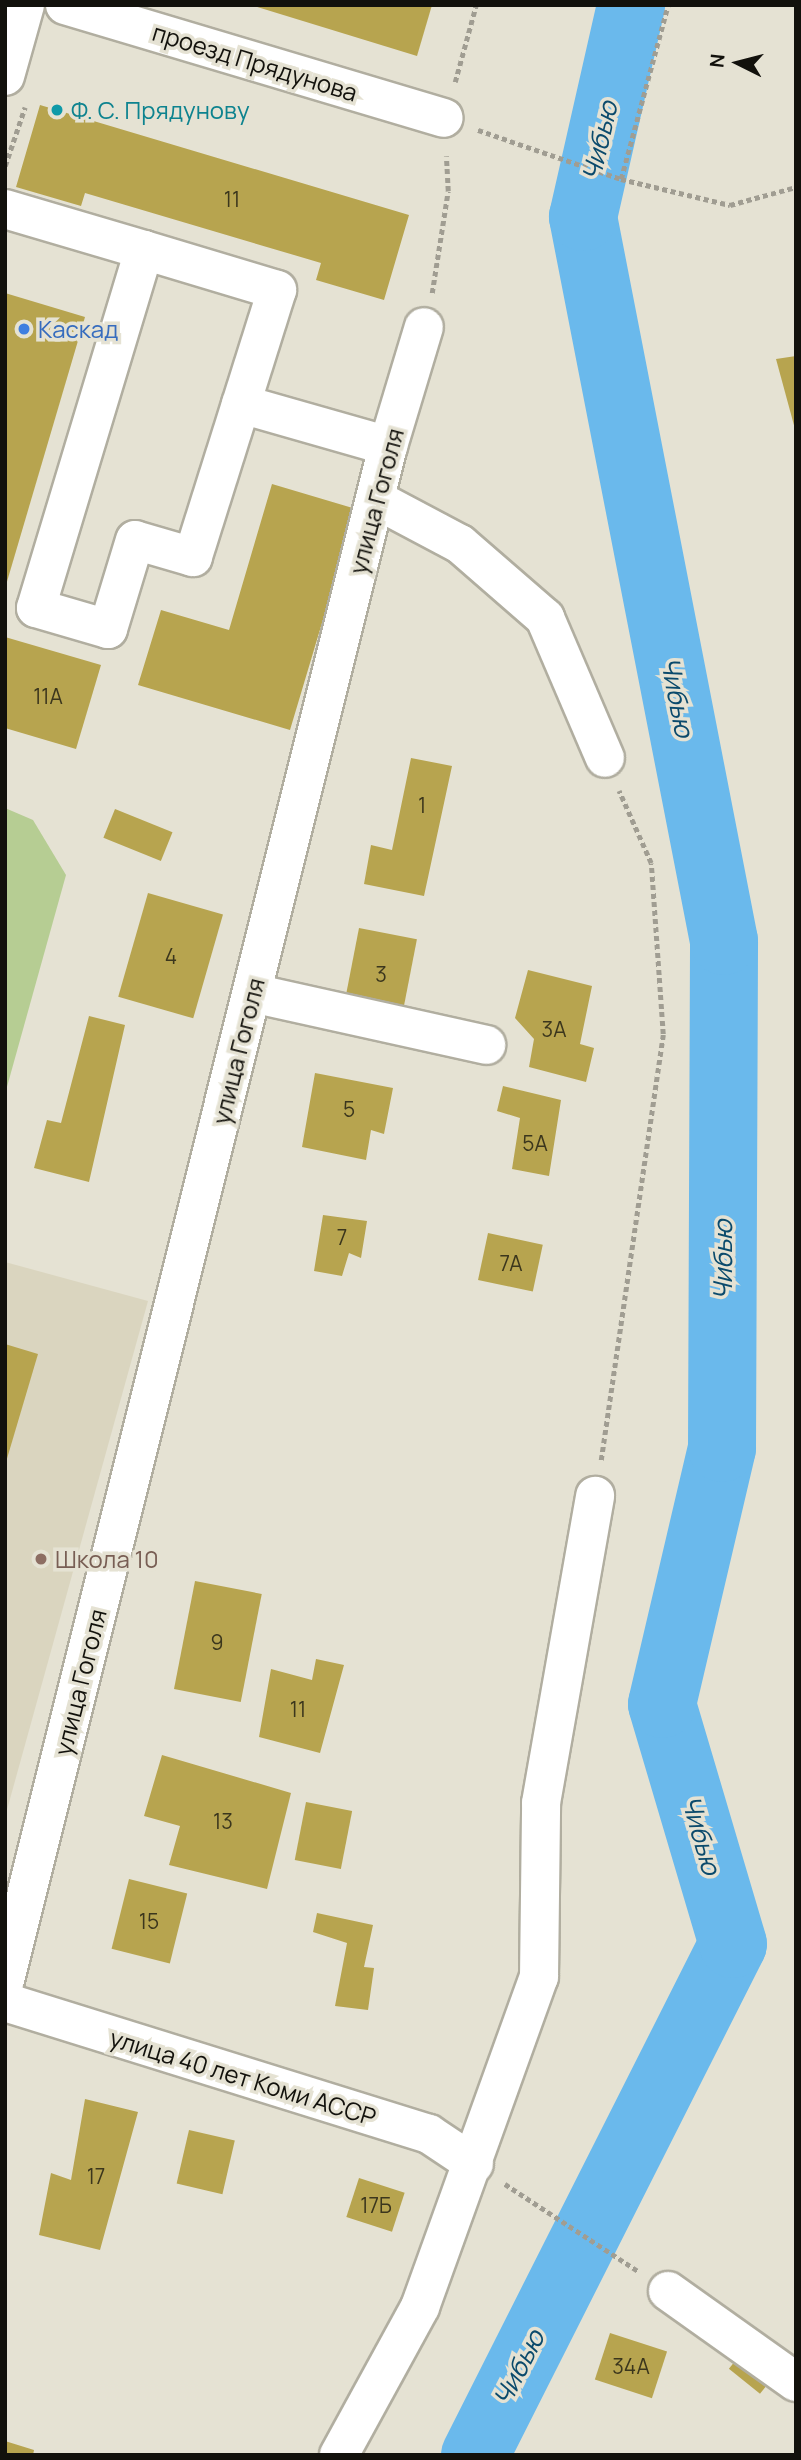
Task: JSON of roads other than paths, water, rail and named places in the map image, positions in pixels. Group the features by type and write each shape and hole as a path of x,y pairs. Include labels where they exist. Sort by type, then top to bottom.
{"street":[{"path":"5,76 26,5"},
{"name":"проезд Прядунова","path":"65,5 444,118"},
{"path":"5,209 144,250 277,290 193,558 135,540 108,629 36,608 144,250"},
{"name":"улица Гоголя","path":"5,1980 388,446 424,327"},
{"path":"241,404 388,446"},
{"path":"375,499 460,544 545,618 605,758"},
{"path":"252,993 486,1045"},
{"path":"339,2455 420,2307 474,2164 539,1977 541,1803 595,1496"},
{"name":"улица 40 лет Коми АССР","path":"5,2002 429,2134 474,2164"},
{"path":"668,2291 796,2382"}],"waterway":[{"name":"Чибью","path":"475,2455 733,1944 662,1704 722,1448 724,941 583,217 631,5"}],"place":[{"name":"Ф. С. Прядунову","path":"57,110"},
{"name":"Каскад","path":"24,329"},
{"name":"Школа 10","path":"41,1559"}]}
